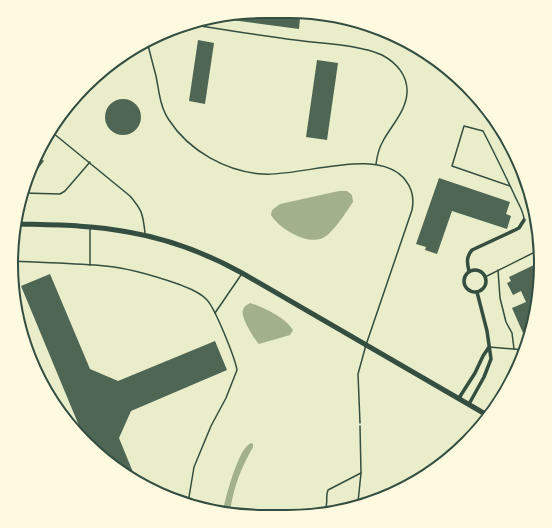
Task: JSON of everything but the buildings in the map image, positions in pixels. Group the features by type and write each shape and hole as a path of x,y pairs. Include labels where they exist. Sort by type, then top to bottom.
{"main road":[{"path":"21,224 90,227 145,235 180,244 227,264 484,413"}],"street":[{"path":"469,271 467,260 468,255 472,250 519,228 524,220"},
{"path":"479,270 484,274 486,281 484,288 477,292 470,291 465,286 464,276 469,271 479,270"},
{"path":"468,404 487,370 491,359 477,292"},
{"path":"459,398 475,373 482,356 489,347"}],"lane":[{"path":"200,26 265,37 365,49 382,56 393,63 400,70 407,84 406,101 402,111 382,142 376,164"},
{"path":"148,47 162,106 168,119 188,141 204,154 218,162 246,171 263,174 281,174 354,164 376,164 391,168 401,174 410,187 413,202 410,218 366,345 358,374 360,422"},
{"path":"510,186 452,166 464,126 483,131 510,186 523,214 524,220"},
{"path":"55,134 130,196 140,208 144,220 145,235"},
{"path":"28,193 60,194 66,191 90,162"},
{"path":"90,227 90,265"},
{"path":"485,277 533,253"},
{"path":"18,261 107,266 139,272 159,277 198,293 208,301 215,313 237,370 226,398 211,426 194,467 189,498"},
{"path":"498,270 500,298 506,322 512,333 514,349"},
{"path":"215,313 242,273"},
{"path":"489,347 518,349"}],"path":[{"path":"358,500 360,473 360,422"},
{"path":"326,507 326,494 331,487 360,473"}],"shaded area":[{"path":"339,191 347,191 352,195 353,202 333,230 320,239 312,240 296,235 281,226 271,215 272,210 280,204"},
{"path":"250,303 267,310 285,321 293,330 290,335 259,344 245,322 243,313 243,309"},
{"path":"251,443 253,444 253,447 238,478 231,508 224,506 237,463 246,447"}]}
